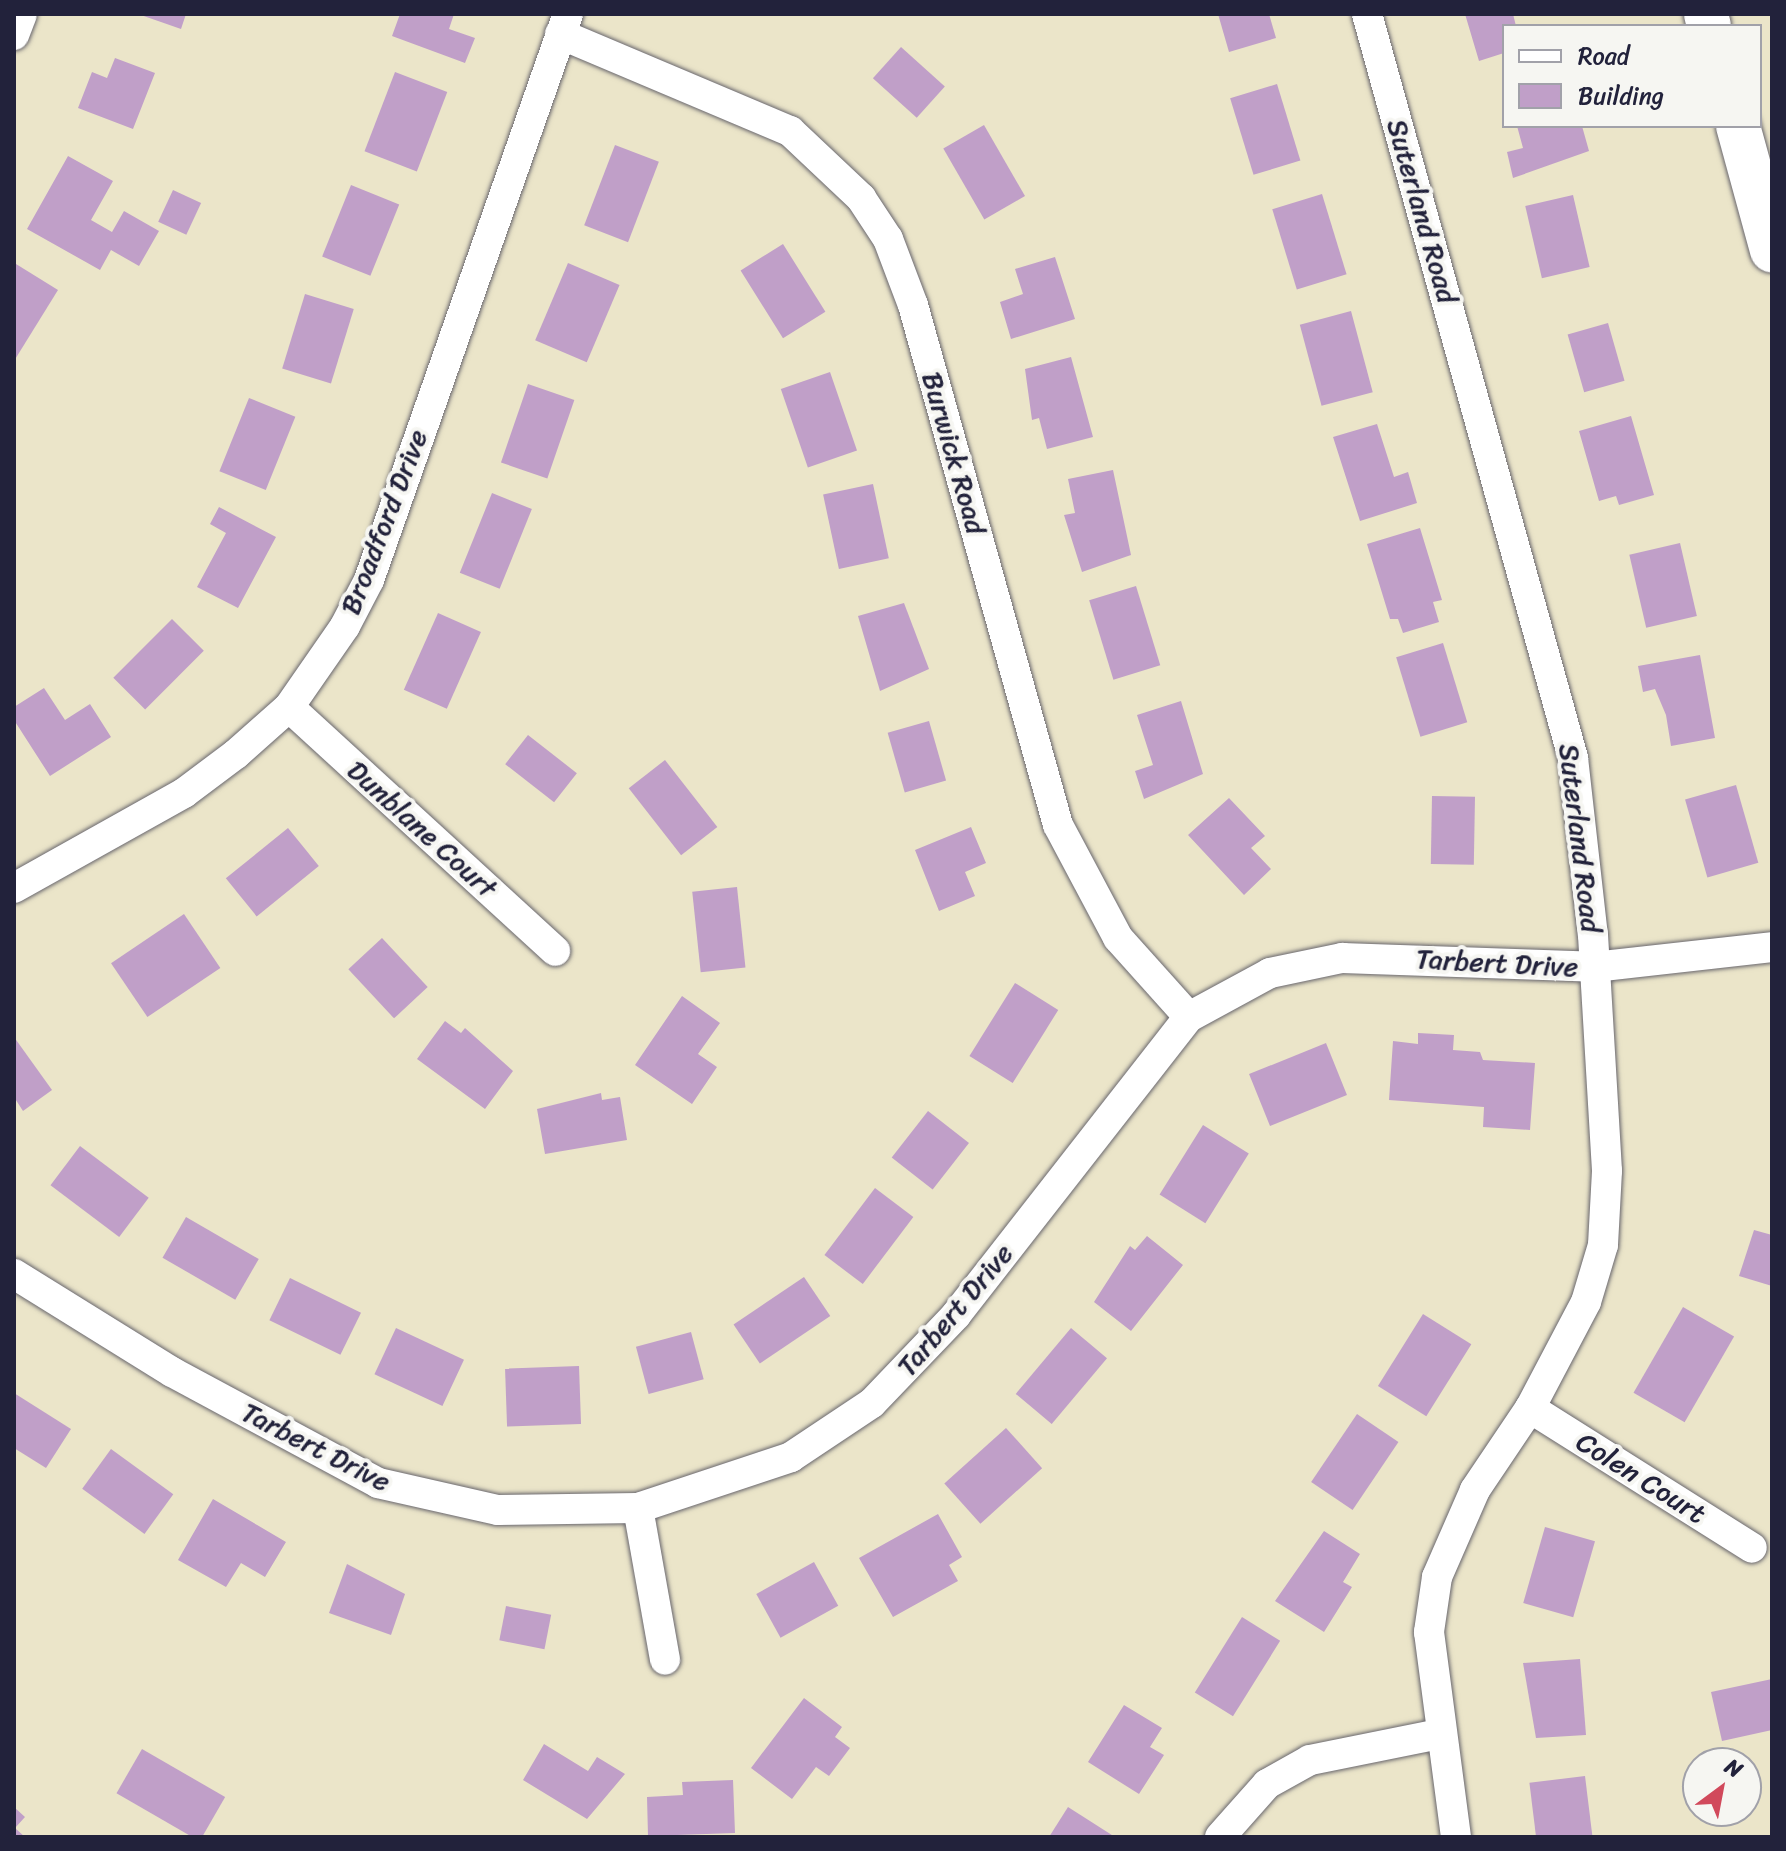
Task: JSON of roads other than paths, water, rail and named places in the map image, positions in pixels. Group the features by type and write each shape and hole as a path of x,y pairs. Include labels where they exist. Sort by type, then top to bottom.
{"main road":[{"path":"1739,128 1772,250"}],"street":[{"path":"14,35 22,14"},
{"name":"Suterland Road","path":"1367,14 1558,693 1584,828 1607,1171 1603,1245 1576,1325 1530,1408 1475,1490 1437,1577 1429,1632 1439,1734 1456,1837"},
{"name":"Broadford Drive","path":"14,888 184,793 289,707 369,580 564,24"},
{"name":"Burwick Road","path":"564,24 790,131 861,198 888,239 913,305 1058,825 1118,938 1189,1017"},
{"name":"Dunblane Court","path":"289,707 555,951"},
{"name":"Tarbert Drive","path":"14,1274 172,1372 378,1483 498,1510 638,1508 791,1457 903,1376 1189,1017 1270,973 1342,958 1594,967 1772,947"},
{"name":"Colen Court","path":"1530,1408 1752,1548"},
{"path":"638,1508 665,1660"},
{"path":"1220,1837 1267,1784 1310,1760 1439,1734"}]}
